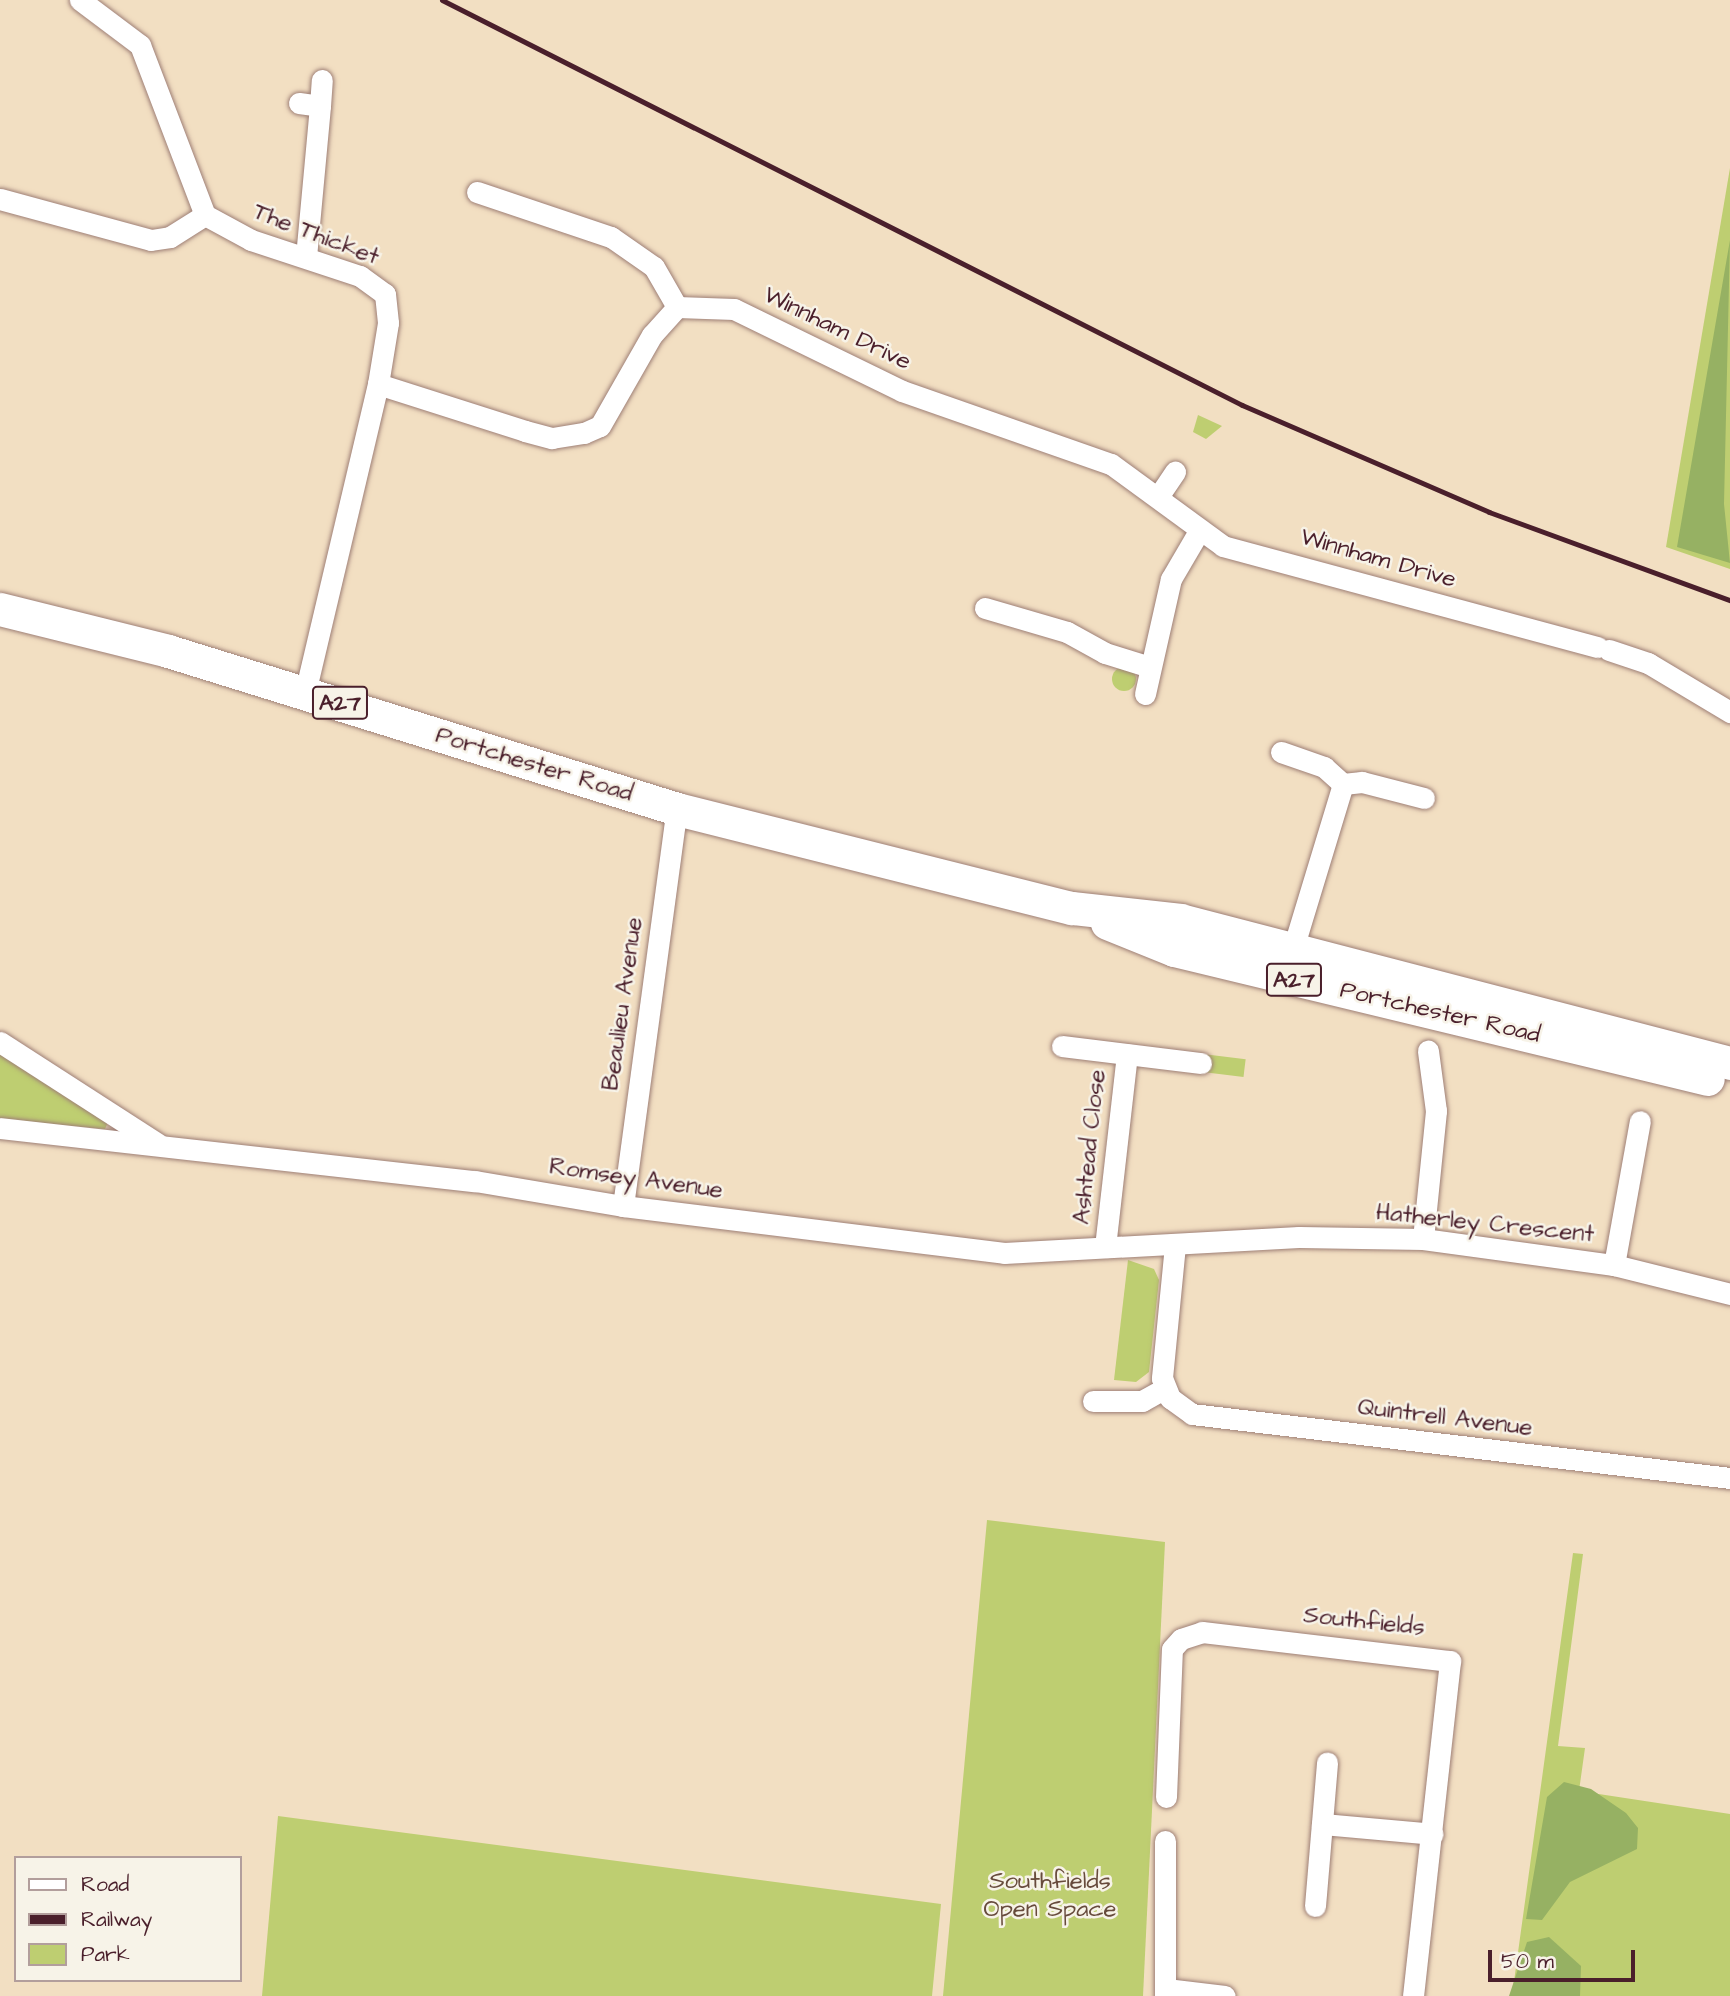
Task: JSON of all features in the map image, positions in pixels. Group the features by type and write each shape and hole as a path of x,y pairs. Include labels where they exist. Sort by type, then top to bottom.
{"main road":[{"name":"Portchester Road","path":"0,608 305,692 677,809 1072,908 1180,919 1730,1063"},
{"name":"Portchester Road","path":"1072,908 1174,950 1730,1086"}],"street":[{"path":"0,199 140,239 170,237 205,215 139,45 80,0"},
{"path":"306,256 310,105 322,80"},
{"path":"378,384 552,438 584,433 600,426 652,335 677,307 654,267 611,237 477,192"},
{"name":"The Thicket","path":"205,215 251,240 360,276 385,294 388,323 378,384 305,692"},
{"name":"Winnham Drive","path":"677,307 758,317 902,391 1111,464 1160,494 1199,531 1223,546 1648,663 1730,712"},
{"path":"1160,494 1175,472"},
{"path":"1145,694 1171,579 1199,531"},
{"path":"985,608 1067,632 1105,653 1150,667"},
{"path":"1281,752 1324,766 1343,784 1362,782 1424,798"},
{"path":"1293,948 1343,784"},
{"name":"Beaulieu Avenue","path":"622,1206 677,809"},
{"name":"Romsey Avenue","path":"0,1042 160,1145"},
{"name":"Ashtead Close","path":"1062,1046 1200,1063"},
{"path":"1423,1239 1436,1111 1427,1051"},
{"name":"Ashtead Close","path":"1105,1247 1127,1054"},
{"path":"1614,1265 1640,1121"},
{"name":"Romsey Avenue","path":"0,1128 475,1181 622,1206 1004,1253 1105,1247"},
{"name":"Hatherley Crescent","path":"1105,1247 1299,1237 1423,1239 1614,1265 1730,1294"},
{"path":"1093,1401 1121,1405 1165,1388 1175,1245"},
{"name":"Quintrell Avenue","path":"1165,1388 1192,1415 1730,1478"},
{"name":"Southfields","path":"1166,1797 1172,1649 1181,1639 1202,1632 1441,1656 1452,1668 1413,1996"},
{"path":"1315,1906 1327,1763"},
{"path":"1322,1824 1433,1834"},
{"path":"1166,1841 1165,1992 1225,1996"}],"green space":[{"path":"1730,168 1730,569 1666,547"},
{"path":"1730,240 1724,504 1730,563 1677,547"},
{"path":"1198,415 1222,426 1206,439 1193,432"},
{"path":"1124,667 1133,670 1136,679 1133,688 1124,691 1115,688 1112,679 1115,670"},
{"path":"0,1050 108,1122 105,1129 0,1120"},
{"path":"1203,1054 1246,1059 1243,1077 1201,1072"},
{"path":"1128,1260 1154,1269 1159,1280 1149,1372 1136,1382 1114,1380"},
{"name":"Southfields Open Space","path":"987,1520 1165,1542 1143,1996 943,1996"},
{"path":"1573,1553 1583,1554 1558,1746 1585,1748 1579,1791 1730,1814 1730,1996 1512,1996"},
{"path":"1564,1782 1591,1789 1626,1813 1638,1828 1637,1849 1570,1882 1542,1920 1526,1919 1547,1797"},
{"path":"278,1816 941,1904 932,1996 262,1996"},
{"path":"1549,1937 1581,1966 1580,1996 1509,1996 1527,1942"}],"railway":[{"path":"442,0 1242,405 1489,512 1730,600"}]}
